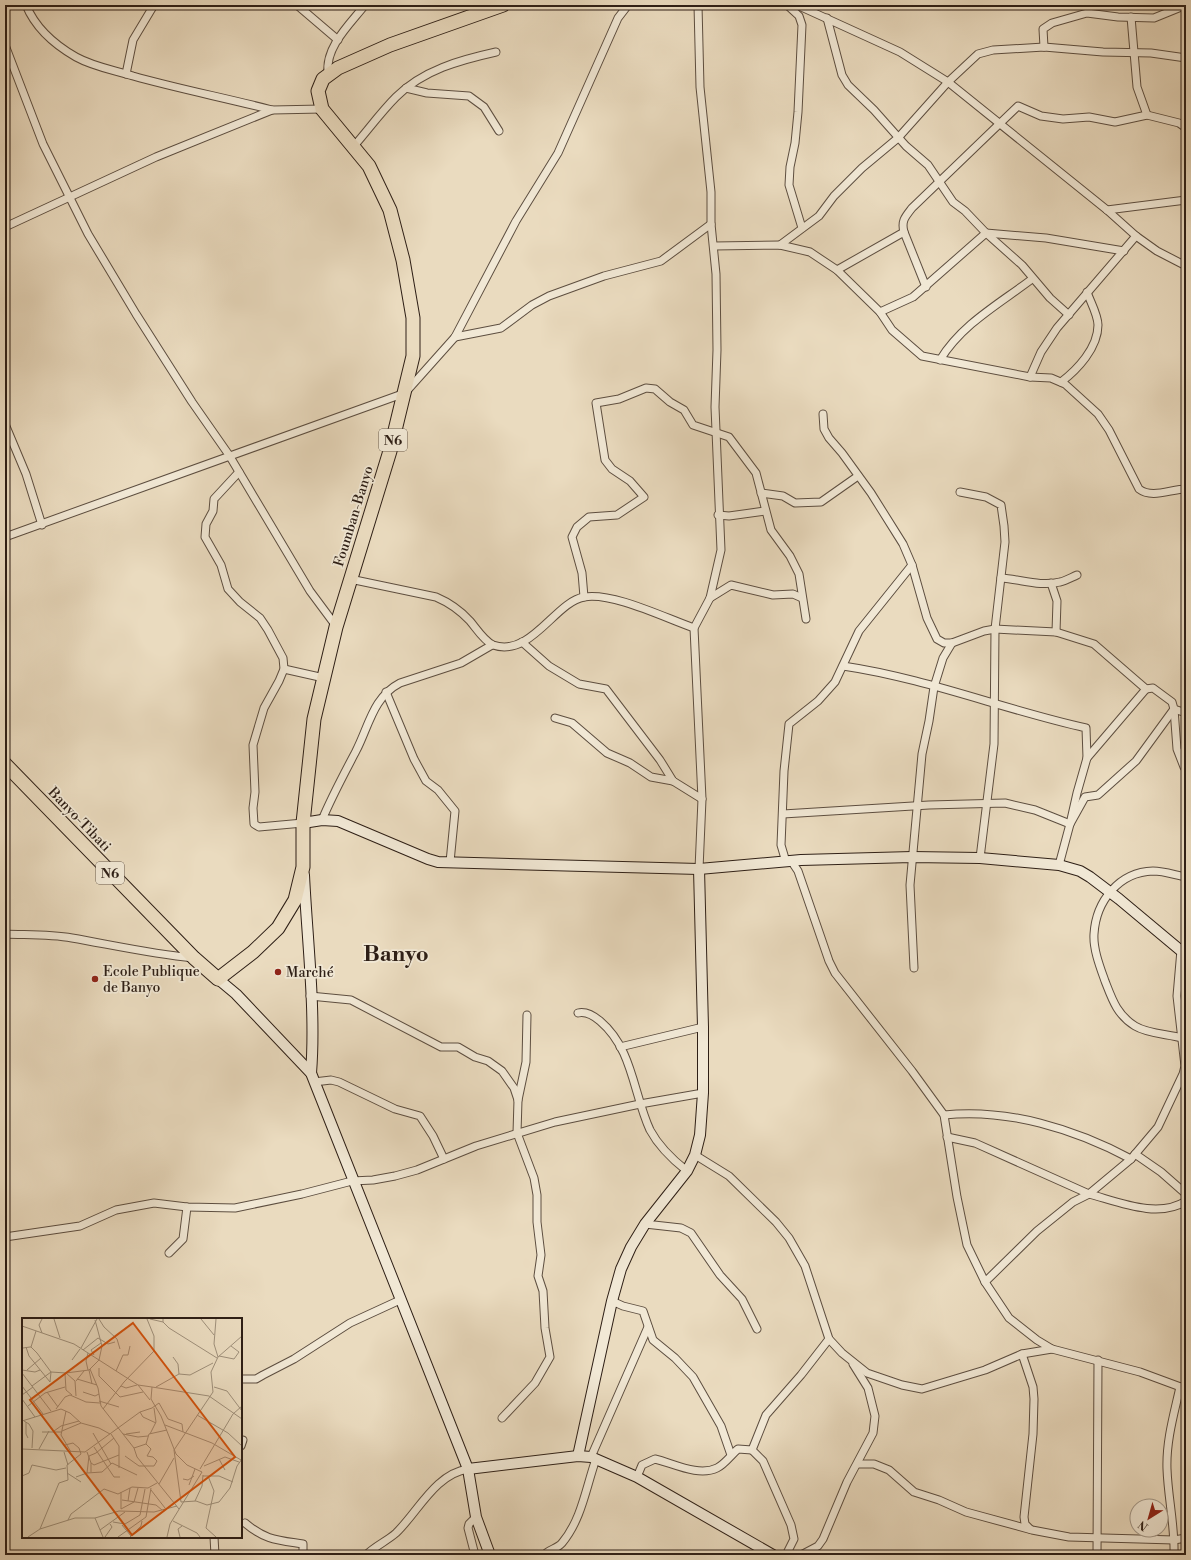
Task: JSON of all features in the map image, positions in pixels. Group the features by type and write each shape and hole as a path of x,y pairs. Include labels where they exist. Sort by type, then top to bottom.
{"highway":[{"path":"322,109 318,91 323,79 328,73 390,45 503,5"},
{"name":"Foumban-Banyo","path":"218,979 253,952 278,928 295,900 303,867 304,823 310,741 336,627 390,451 412,365 414,344 413,318 403,260 390,210 369,166 322,109"},
{"name":"Banyo-Tibati","path":"5,764 194,958 218,979"}],"street":[{"path":"26,5 39,27 66,50 94,65 272,110 322,109"},
{"path":"126,74 133,40 154,5"},
{"path":"328,73 327,65 332,49 365,5"},
{"path":"5,537 42,525 158,483 229,455 404,393 455,337 516,221 558,153 618,18 628,5"},
{"path":"578,1456 612,1301 626,1257 645,1224 695,1156 700,1135 703,1093 699,869 702,799 694,628 710,598 721,550 718,515 716,432 717,350 714,246 711,224 711,192 700,87 698,5"},
{"path":"787,5 799,16 802,25 798,112 795,143 790,167 789,185 802,228"},
{"path":"797,5 900,52 948,82 998,124 1107,210 1136,236 1157,251 1186,266"},
{"path":"1044,47 1043,29 1052,23 1069,17 1087,13 1154,18 1186,5"},
{"path":"299,6 338,40"},
{"path":"1131,17 1137,87 1147,115"},
{"path":"827,18 842,75 848,85 874,110 898,138 928,165 953,202 965,211 986,233 1022,265 1050,298 1069,315"},
{"path":"5,45 43,144 88,234 136,314 192,402 229,455 310,591 336,627"},
{"path":"780,245 819,216 834,196 862,168 898,138 948,82 978,54 986,51 1044,47 1171,54 1186,58"},
{"path":"354,146 406,88 437,69 496,52"},
{"path":"406,88 427,93 469,96 484,107 499,131"},
{"path":"926,287 904,232 902,224 904,218 939,180 1018,106 1042,116 1063,120 1089,117 1115,122 1147,115 1179,123 1186,128"},
{"path":"5,227 156,157 272,110"},
{"path":"1107,210 1186,200"},
{"path":"455,337 502,328 532,305 550,296 604,276 661,262 711,224"},
{"path":"837,270 904,232"},
{"path":"880,312 913,297 986,233 1046,238 1124,251"},
{"path":"1030,377 1045,346 1087,292 1136,236"},
{"path":"714,246 780,245 810,252 837,270 880,312 892,330 917,353 940,360 1030,377 1051,378 1061,382 1098,414 1109,430 1139,489 1143,492 1150,493 1186,489"},
{"path":"940,360 950,345 969,325 984,312 995,307 1032,278"},
{"path":"1061,382 1079,367 1095,336 1098,325 1087,292"},
{"path":"584,597 582,573 572,542 573,534 589,517 617,515 644,497 630,481 612,469 605,460 596,403 619,399 646,388 655,389 670,402 684,410 693,425 729,437 756,473 771,530 790,556 799,574 806,618"},
{"path":"823,414 826,433 871,493 901,539 912,565 927,618 935,637 944,643 952,643 984,631 995,629 1056,632 1094,644 1146,689"},
{"path":"5,424 26,474 42,525"},
{"path":"239,472 214,499 213,511 206,524 205,537 221,565 228,589 240,602 260,618 283,658 284,669 264,708 254,745 255,792 253,808 254,824 259,827 322,820 338,821 428,859 450,862 699,869 841,858 912,857 980,858 1059,865 1084,873 1119,899 1184,953 1177,996 1185,1066 1183,1074 1158,1127 1133,1157 1089,1194 1073,1202 1037,1231 985,1282"},
{"path":"761,493 783,496 795,503 810,501 821,502 858,476"},
{"path":"960,492 986,496 1001,504 1005,542 995,629 994,744 980,858"},
{"path":"718,515 729,516 766,511"},
{"path":"912,565 859,631 835,682 818,702 789,724 784,771 781,845 789,862 798,871 829,962 835,973 908,1065 944,1115 967,1245 985,1282 1001,1307 1016,1325 1052,1349 1140,1372 1183,1388 1170,1430 1167,1469 1174,1540 1174,1555"},
{"path":"1001,578 1016,579 1031,583 1051,584 1077,575"},
{"path":"350,579 436,597 449,602 492,645"},
{"path":"1051,584 1057,601 1056,632"},
{"path":"710,598 730,585 774,595 793,594 802,598"},
{"path":"322,820 341,778 357,750 370,716 380,698 392,687 411,678 460,663 492,645 515,645 522,642 536,633 571,603 584,597 602,596 646,610 694,628"},
{"path":"522,642 549,666 579,684 606,689 660,760 673,781"},
{"path":"914,968 910,885 922,754 934,687 943,658 952,643"},
{"path":"842,666 876,670 994,704 1086,728 1087,758 1076,793 1070,824 1059,865"},
{"path":"284,669 324,678"},
{"path":"1087,758 1146,689 1153,688 1172,702 1174,709 1177,749 1184,767"},
{"path":"386,692 414,759 426,781 438,790 455,811 450,862"},
{"path":"1174,709 1186,713"},
{"path":"1070,824 1085,798 1098,795 1136,760 1174,709"},
{"path":"555,718 572,723 607,753 630,763 651,777 673,781 702,799"},
{"path":"783,814 917,806 986,804 1019,805 1070,824"},
{"path":"303,867 310,996 312,1077 352,1181 468,1469 476,1517 490,1555"},
{"path":"1182,1038 1135,1026 1115,1006 1098,962 1094,934 1100,911 1108,892 1124,879 1143,872 1158,872 1186,877"},
{"path":"5,934 45,935 72,938 128,949 194,958"},
{"path":"218,979 236,994 312,1077 339,1082 398,1111 420,1116 433,1136 444,1159"},
{"path":"310,996 351,1000 441,1047 458,1047 475,1057 488,1061 502,1070 514,1088 518,1100"},
{"path":"578,1014 587,1014 597,1019 616,1037 636,1086 640,1104 651,1131 655,1138 678,1164 686,1170"},
{"path":"502,1418 535,1383 550,1357 545,1328 543,1291 538,1276 541,1255 537,1195 534,1178 517,1133 518,1100 526,1062 527,1015"},
{"path":"620,1047 703,1027"},
{"path":"5,1237 80,1226 116,1210 154,1203 187,1207 235,1208 302,1194 352,1181 373,1180 410,1172 476,1146 555,1122 640,1104 703,1093"},
{"path":"944,1115 976,1113 1025,1120 1101,1143 1133,1157 1161,1172 1186,1194"},
{"path":"947,1137 975,1143 1089,1194 1149,1208 1174,1208 1186,1201"},
{"path":"695,1156 729,1176 776,1222 789,1238 805,1266 829,1339 842,1353 867,1373 883,1380 915,1389 922,1389 985,1370 1022,1354 1052,1349"},
{"path":"169,1253 183,1239 187,1207"},
{"path":"645,1224 681,1228 691,1233 720,1274 742,1299 757,1329"},
{"path":"242,1379 256,1378 263,1375 294,1359 350,1323 400,1300"},
{"path":"612,1301 623,1306 643,1311 653,1340 675,1358 693,1378 721,1426 731,1455"},
{"path":"544,1555 562,1544 584,1500 594,1458 623,1382 648,1327"},
{"path":"752,1450 766,1415 801,1375 829,1339"},
{"path":"1022,1354 1033,1387 1034,1399 1033,1434 1024,1516 1025,1524 1032,1530"},
{"path":"801,1555 820,1543 847,1482 871,1439 875,1416 868,1388 850,1359"},
{"path":"1097,1555 1098,1360"},
{"path":"637,1477 642,1465 655,1459 692,1469 716,1469 726,1462 738,1449 752,1450 763,1461 791,1525 794,1539 786,1555"},
{"path":"366,1555 395,1533 441,1481 458,1471 578,1456 594,1458 637,1477 773,1555"},
{"path":"858,1464 874,1464 890,1470 914,1492 939,1500 966,1512 1032,1530 1069,1537 1174,1540 1186,1538"},
{"path":"475,1555 468,1528 469,1524 476,1517"},
{"path":"245,1522 257,1533 272,1540 303,1544 303,1555"},
{"path":"214,1538 215,1555"}],"place":[{"name":"Marché","path":"278,972"},
{"name":"Ecole Publique de Banyo","path":"95,979"}],"district":[{"name":"Banyo","path":"396,953"}]}
